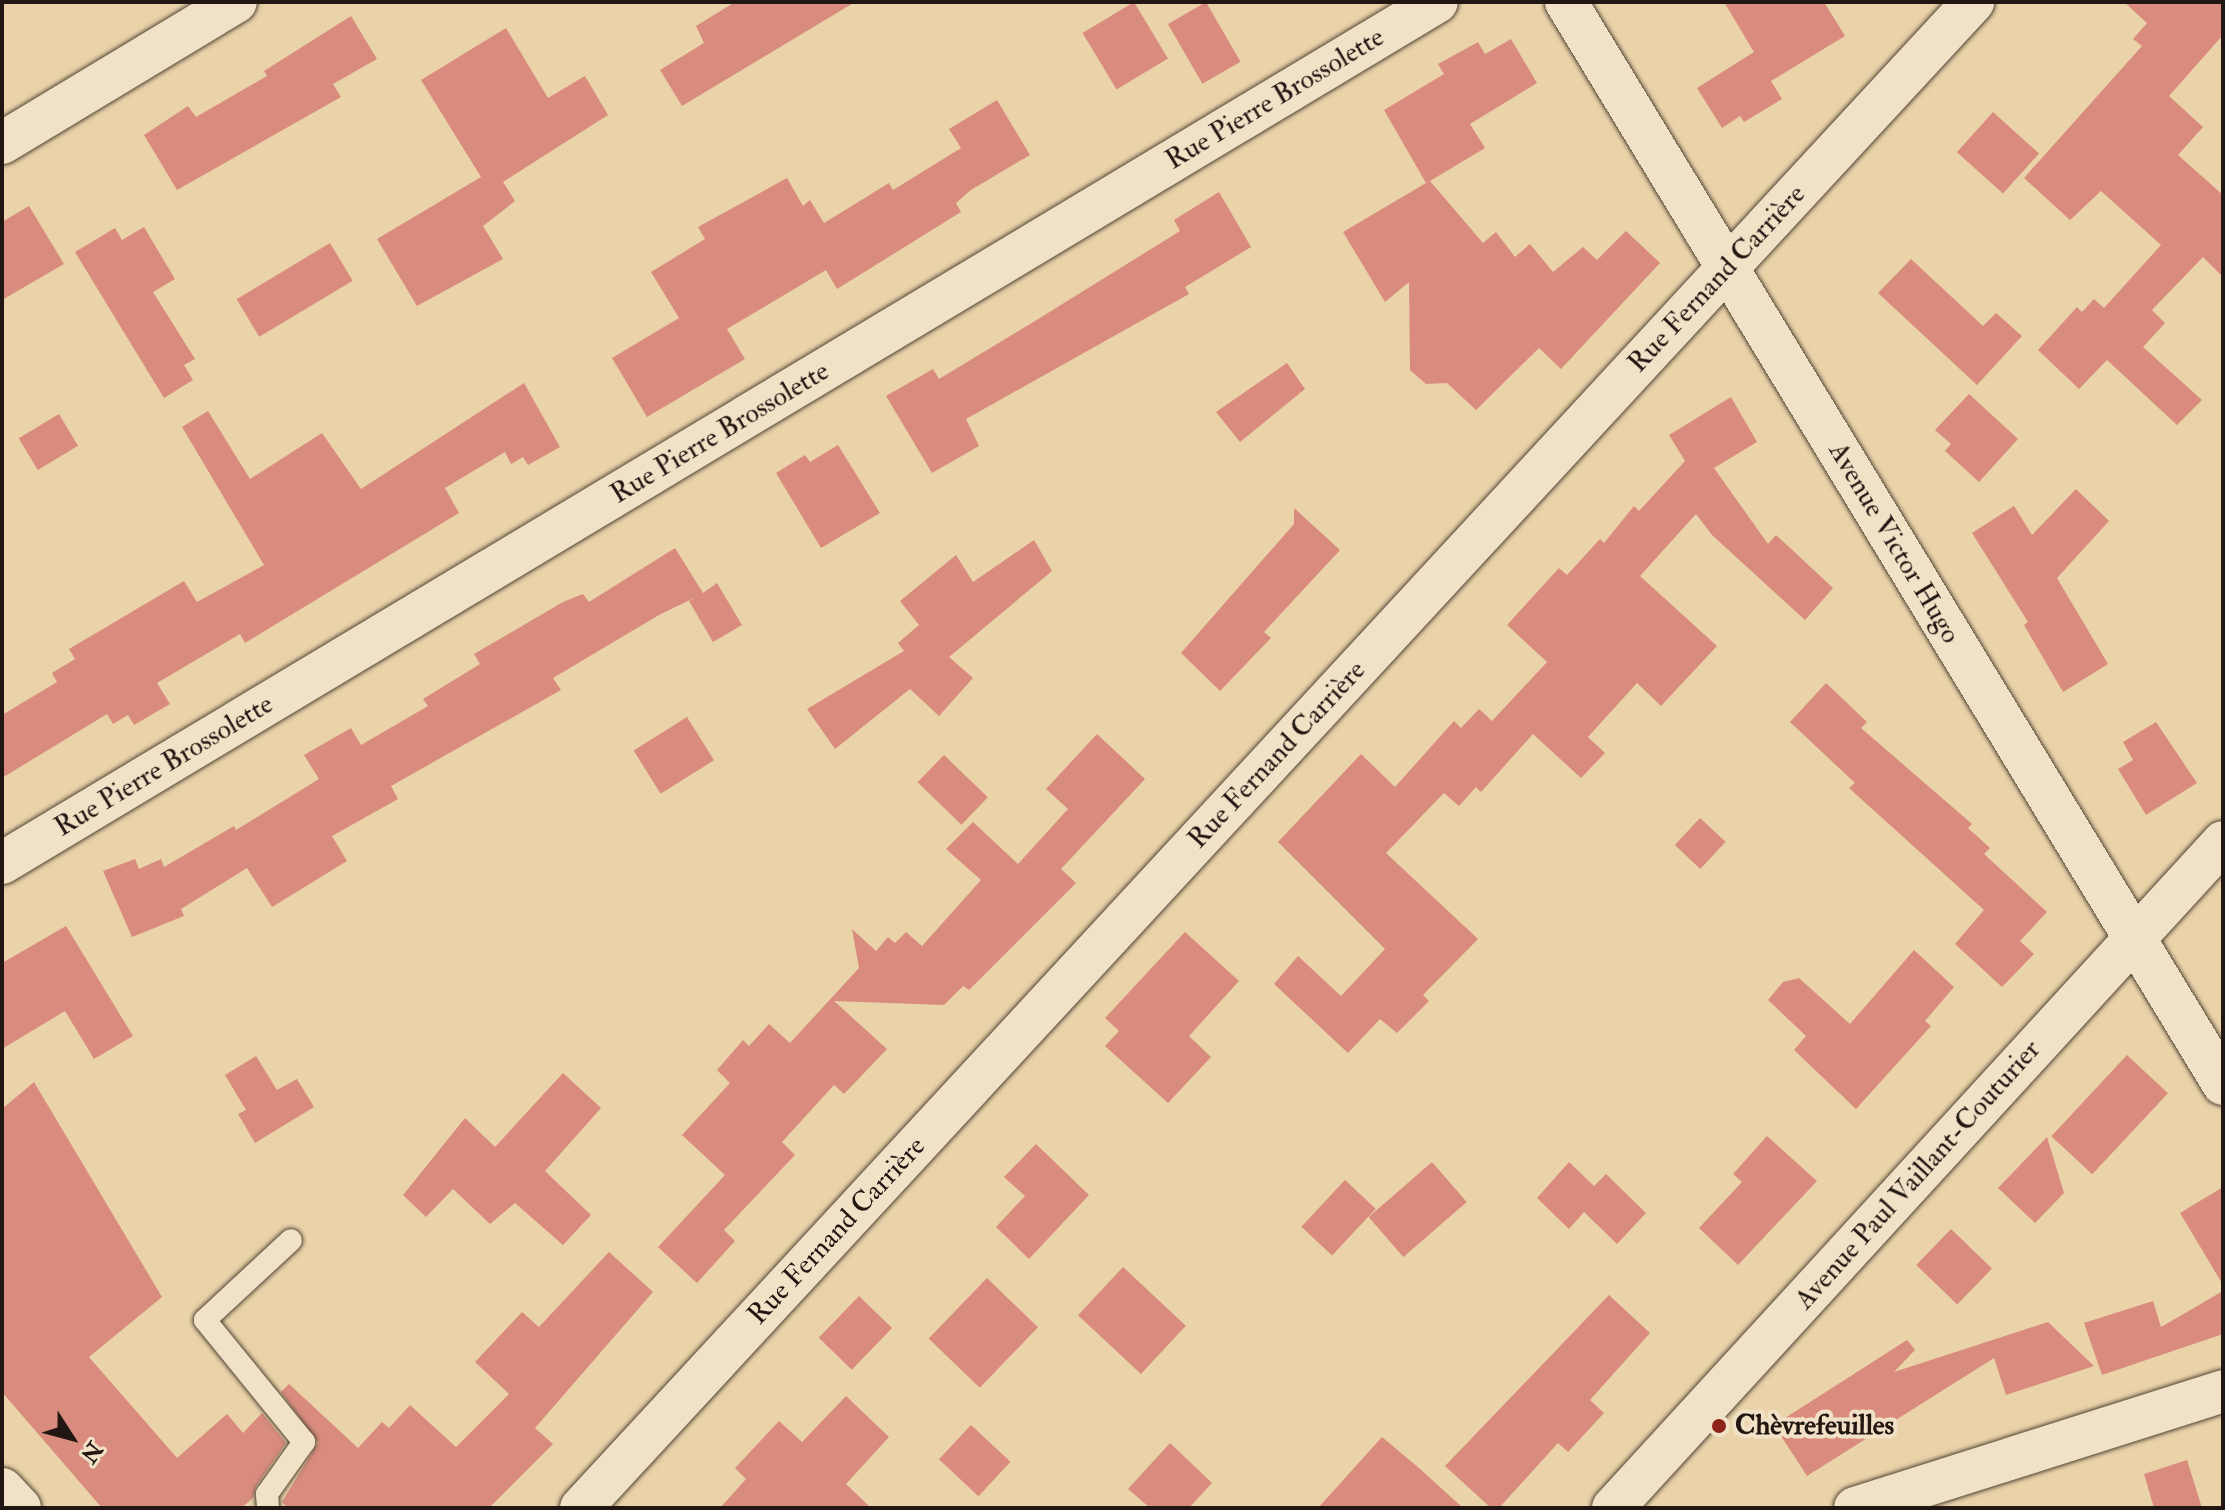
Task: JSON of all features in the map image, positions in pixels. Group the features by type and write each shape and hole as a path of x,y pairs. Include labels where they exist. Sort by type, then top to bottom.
{"main road":[{"path":"2,1490 19,1508"}],"street":[{"path":"2,143 236,2"},
{"name":"Rue Pierre Brossolette","path":"2,863 1437,2"},
{"name":"Avenue Victor Hugo","path":"1566,2 2223,1084"},
{"name":"Rue Fernand Carrière","path":"581,1508 1973,2"},
{"name":"Avenue Paul Vaillant-Couturier","path":"1613,1508 2223,842"},
{"path":"1855,1508 2223,1391"}],"lane":[{"path":"268,1508 267,1494 304,1442 205,1320 291,1240"}],"building":[{"path":"735,2 855,2 682,106 660,70 704,43 696,26"},
{"path":"1134,2 1168,59 1117,89 1083,33"},
{"path":"1206,2 1240,62 1202,84 1168,24"},
{"path":"1724,2 1824,2 1845,36 1771,81 1782,99 1744,122 1740,116 1722,128 1697,88 1754,52"},
{"path":"2124,2 2223,2 2223,35 2169,96 2203,127 2178,155 2223,195 2223,277 2203,257 2152,310 2165,323 2143,347 2202,400 2177,425 2107,360 2079,389 2038,350 2077,307 2082,312 2094,299 2104,308 2161,245 2101,191 2070,220 2024,178 2142,46 2133,39 2147,23"},
{"path":"351,16 377,59 333,84 341,97 177,190 144,135 188,106 196,117 267,76 264,71"},
{"path":"506,28 548,98 585,76 608,115 503,182 515,201 483,226 503,259 417,306 377,239 481,177 421,80"},
{"path":"1511,39 1537,83 1470,124 1485,148 1430,181 1483,243 1496,232 1515,257 1530,244 1553,272 1583,247 1597,260 1626,231 1660,263 1561,369 1539,348 1476,410 1447,383 1426,384 1410,370 1409,282 1385,302 1343,232 1426,183 1384,110 1444,74 1438,64 1478,42 1485,54"},
{"path":"997,100 1030,155 971,190 956,203 961,212 837,289 826,270 727,329 745,359 647,417 612,358 679,318 651,272 705,239 698,227 787,178 803,206 810,200 824,223 889,183 893,190 961,148 949,129"},
{"path":"1993,112 2039,153 2003,194 1957,152"},
{"path":"1219,192 1251,247 1185,287 1189,294 966,419 979,446 932,473 886,396 933,369 939,379 1035,321 1180,231 1174,220"},
{"path":"29,206 64,264 2,300 2,222"},
{"path":"144,227 175,279 153,292 195,359 184,365 193,380 164,398 75,252 115,228 122,240"},
{"path":"330,243 353,281 259,337 237,299"},
{"path":"1911,259 1983,326 1996,313 2022,336 1977,385 1878,293"},
{"path":"1287,363 1305,389 1240,442 1216,412"},
{"path":"524,383 560,447 528,465 523,457 511,464 505,452 445,488 459,513 245,643 240,634 157,683 170,704 134,725 128,715 113,724 107,714 2,778 2,715 57,682 52,673 75,659 69,649 184,581 197,602 264,565 182,427 208,411 250,479 322,433 361,489"},
{"path":"1969,394 2018,439 1979,482 1945,451 1951,444 1935,430"},
{"path":"1731,397 1757,442 1714,468 1768,544 1776,535 1833,588 1805,620 1712,535 1696,514 1640,576 1717,646 1661,706 1637,683 1588,737 1605,753 1581,778 1533,734 1481,792 1476,787 1459,806 1444,793 1386,853 1478,939 1423,995 1429,1001 1397,1033 1380,1019 1348,1053 1274,984 1298,956 1341,996 1385,949 1278,842 1361,754 1395,787 1454,721 1461,728 1479,709 1492,721 1547,662 1507,625 1559,568 1567,575 1600,539 1604,543 1634,506 1639,511 1685,461 1669,435"},
{"path":"59,414 78,446 38,470 19,438"},
{"path":"838,445 880,513 821,548 776,473 805,455 810,462"},
{"path":"2076,489 2109,521 2057,578 2108,664 2063,692 2024,625 2028,622 1972,533 2014,506 2032,535"},
{"path":"1294,508 1340,550 1264,632 1271,638 1220,691 1181,653 1294,524"},
{"path":"1034,540 1052,571 949,657 973,678 939,716 910,689 835,749 807,709 904,651 898,643 919,625 900,601 956,555 973,582"},
{"path":"675,548 703,593 717,583 742,625 713,642 689,601 698,596 659,615 553,678 561,690 391,786 398,799 332,836 347,861 272,907 247,868 181,909 184,916 132,937 103,871 135,859 139,869 161,859 164,867 234,826 236,830 319,779 304,755 351,728 361,745 428,706 423,699 480,664 474,654 563,602 583,594 589,602"},
{"path":"1826,683 1867,722 1861,728 1972,824 1968,828 1990,848 1984,854 2047,912 2020,941 2034,954 2002,987 1955,944 1984,910 1849,788 1855,783 1790,722"},
{"path":"687,717 714,760 661,794 634,750"},
{"path":"2156,722 2197,783 2146,815 2118,769 2133,760 2123,742"},
{"path":"1097,734 1145,779 1061,869 1076,883 969,990 963,986 944,1005 834,1001 887,1049 844,1094 834,1085 782,1142 795,1155 724,1230 735,1241 697,1283 658,1247 725,1175 682,1135 730,1083 717,1070 743,1040 749,1046 769,1024 790,1043 859,968 852,929 876,951 888,937 895,943 906,932 922,946 981,880 946,849 973,822 1018,864 1068,809 1046,789"},
{"path":"944,755 988,797 961,825 918,782"},
{"path":"1700,818 1726,842 1700,869 1675,845"},
{"path":"66,926 133,1036 94,1059 65,1011 2,1049 2,963"},
{"path":"1185,932 1239,981 1189,1036 1211,1057 1168,1103 1105,1046 1119,1031 1105,1018"},
{"path":"1914,950 1954,987 1925,1021 1931,1026 1856,1109 1794,1050 1806,1036 1768,1000 1783,982 1799,978 1850,1024"},
{"path":"2127,1055 2168,1093 2092,1174 2051,1136"},
{"path":"256,1056 277,1090 297,1079 314,1107 255,1143 238,1114 246,1110 225,1075"},
{"path":"563,1073 601,1108 545,1171 591,1215 563,1245 515,1203 490,1224 453,1189 426,1217 403,1195 465,1118 495,1147"},
{"path":"34,1082 162,1297 89,1357 177,1458 227,1414 243,1433 262,1413 286,1443 256,1486 253,1498 241,1508 102,1508 2,1392 2,1109"},
{"path":"1767,1136 1817,1181 1738,1265 1699,1228 1742,1182 1733,1174"},
{"path":"2047,1137 2064,1193 2035,1223 1998,1188"},
{"path":"1036,1144 1089,1195 1029,1259 996,1227 1025,1196 1004,1177"},
{"path":"1432,1162 1467,1202 1403,1257 1369,1217"},
{"path":"1569,1162 1594,1186 1606,1174 1646,1213 1617,1244 1584,1212 1569,1229 1537,1198"},
{"path":"1345,1180 1376,1209 1332,1255 1301,1227"},
{"path":"2223,1187 2223,1285 2180,1213"},
{"path":"1951,1229 1992,1269 1957,1305 1916,1265"},
{"path":"609,1252 653,1292 535,1428 553,1444 489,1508 288,1508 282,1502 318,1443 281,1392 289,1384 358,1448 382,1422 389,1428 410,1405 456,1447 509,1394 475,1362 522,1312 539,1327"},
{"path":"1123,1267 1186,1326 1141,1374 1078,1315"},
{"path":"987,1278 1038,1327 980,1388 929,1338"},
{"path":"2223,1291 2223,1334 2102,1375 2084,1323 2153,1301 2161,1327"},
{"path":"1609,1295 1650,1333 1590,1400 1604,1413 1568,1452 1558,1443 1499,1508 1491,1508 1445,1466"},
{"path":"859,1296 892,1328 852,1370 819,1338"},
{"path":"2048,1322 2094,1366 2006,1395 1994,1358 1807,1476 1774,1425 1907,1340 1915,1350 1894,1372"},
{"path":"846,1396 889,1437 846,1484 871,1508 720,1508 746,1479 735,1468 779,1421 802,1442"},
{"path":"971,1425 1010,1462 978,1496 939,1459"},
{"path":"1382,1437 1419,1468 1463,1508 1318,1508"},
{"path":"1170,1443 1212,1483 1189,1508 1150,1508 1128,1489"},
{"path":"2187,1460 2202,1508 2154,1508 2144,1474"}],"place":[{"name":"Chèvrefeuilles","path":"1719,1426"}]}
